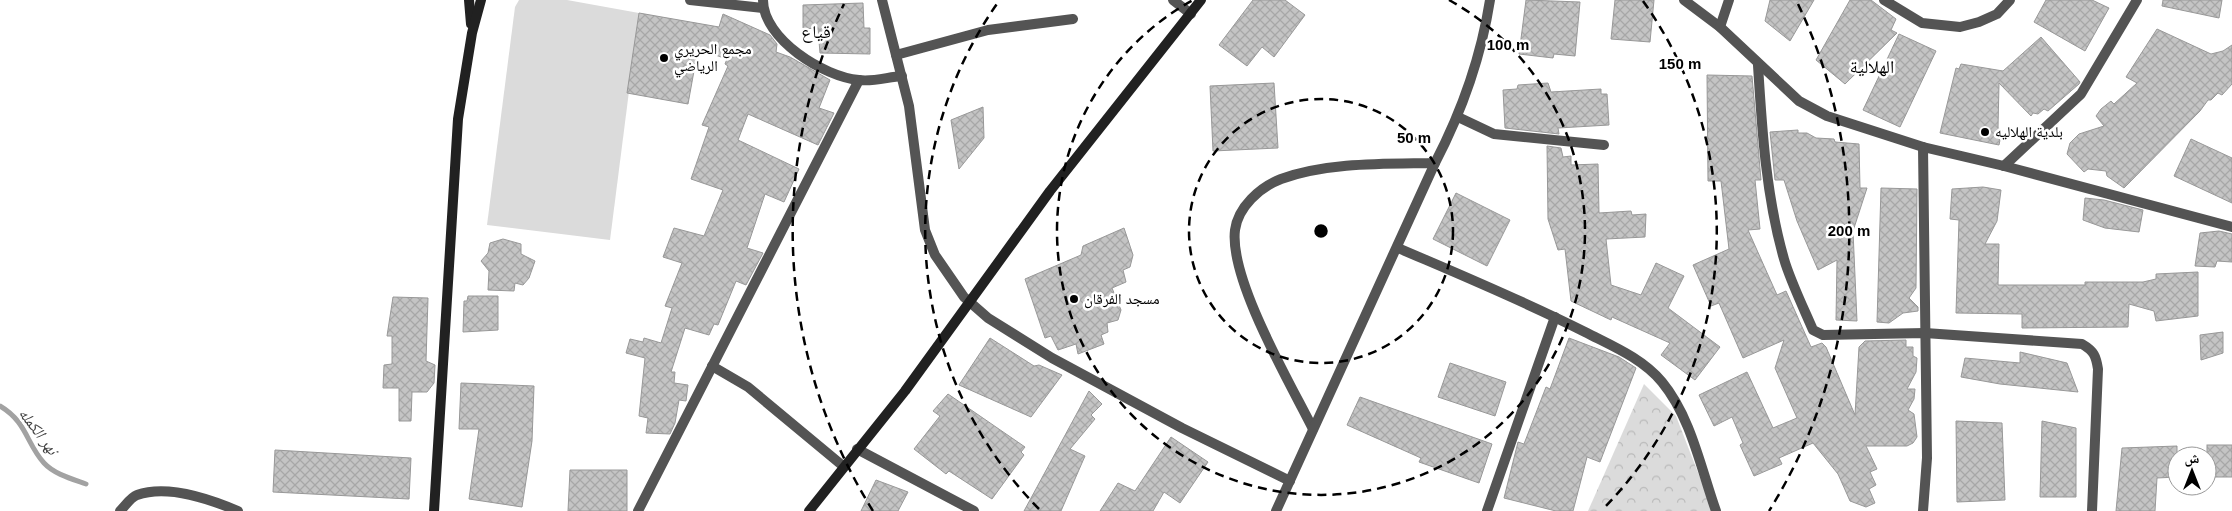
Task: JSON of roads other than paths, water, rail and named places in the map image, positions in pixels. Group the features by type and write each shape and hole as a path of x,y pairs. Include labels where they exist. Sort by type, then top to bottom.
{"main road":[{"path":"469,0 472,33"},
{"path":"434,511 458,119 472,33 481,0"},
{"path":"809,511 843,466 905,391 1050,191 1201,0"}],"street":[{"path":"690,0 762,4 771,27 791,48 825,71 859,80 902,76"},
{"path":"882,0 911,114 924,230 942,267 969,302 988,318 1052,358 1182,428 1290,481"},
{"path":"1174,0 1190,14"},
{"path":"1276,511 1398,248 1435,163 1458,117 1485,33 1490,0"},
{"path":"1684,0 1720,27 1799,102 1827,116 1923,147 2004,166 2232,227"},
{"path":"1720,27 1729,0"},
{"path":"1884,0 1922,23 1960,26 1979,22 1997,14 2010,0"},
{"path":"2004,166 2080,94 2137,0"},
{"path":"896,55 988,30 1073,20"},
{"path":"1758,65 1763,142 1774,218 1784,261 1813,330 1823,335 1925,333 2082,344 2091,349 2095,354 2098,369 2092,511"},
{"path":"638,511 859,80"},
{"path":"1458,117 1494,134 1604,145"},
{"path":"1923,147 1927,458 1923,511"},
{"path":"1313,429 1259,320 1242,277 1234,244 1238,218 1251,199 1279,180 1302,173 1370,164 1435,163"},
{"path":"1398,248 1555,317 1631,356 1662,382 1682,414 1716,511"},
{"path":"1488,511 1555,317"},
{"path":"712,366 748,387 843,466"},
{"path":"857,449 974,511"},
{"path":"120,511 136,495 171,491 217,502 238,511"}],"waterway":[{"name":"نهر الكمله","path":"0,406 16,419 38,455 48,467 64,476 86,484"}],"place":[{"name":"مجمع الحريري الرياضي","path":"664,58"},
{"name":"بلدية الهلاليه","path":"1985,132"},
{"name":"مسجد الفرقان","path":"1074,299"}],"district":[{"name":"قياع","path":"816,32"},
{"name":"الهلالية","path":"1872,67"}]}
